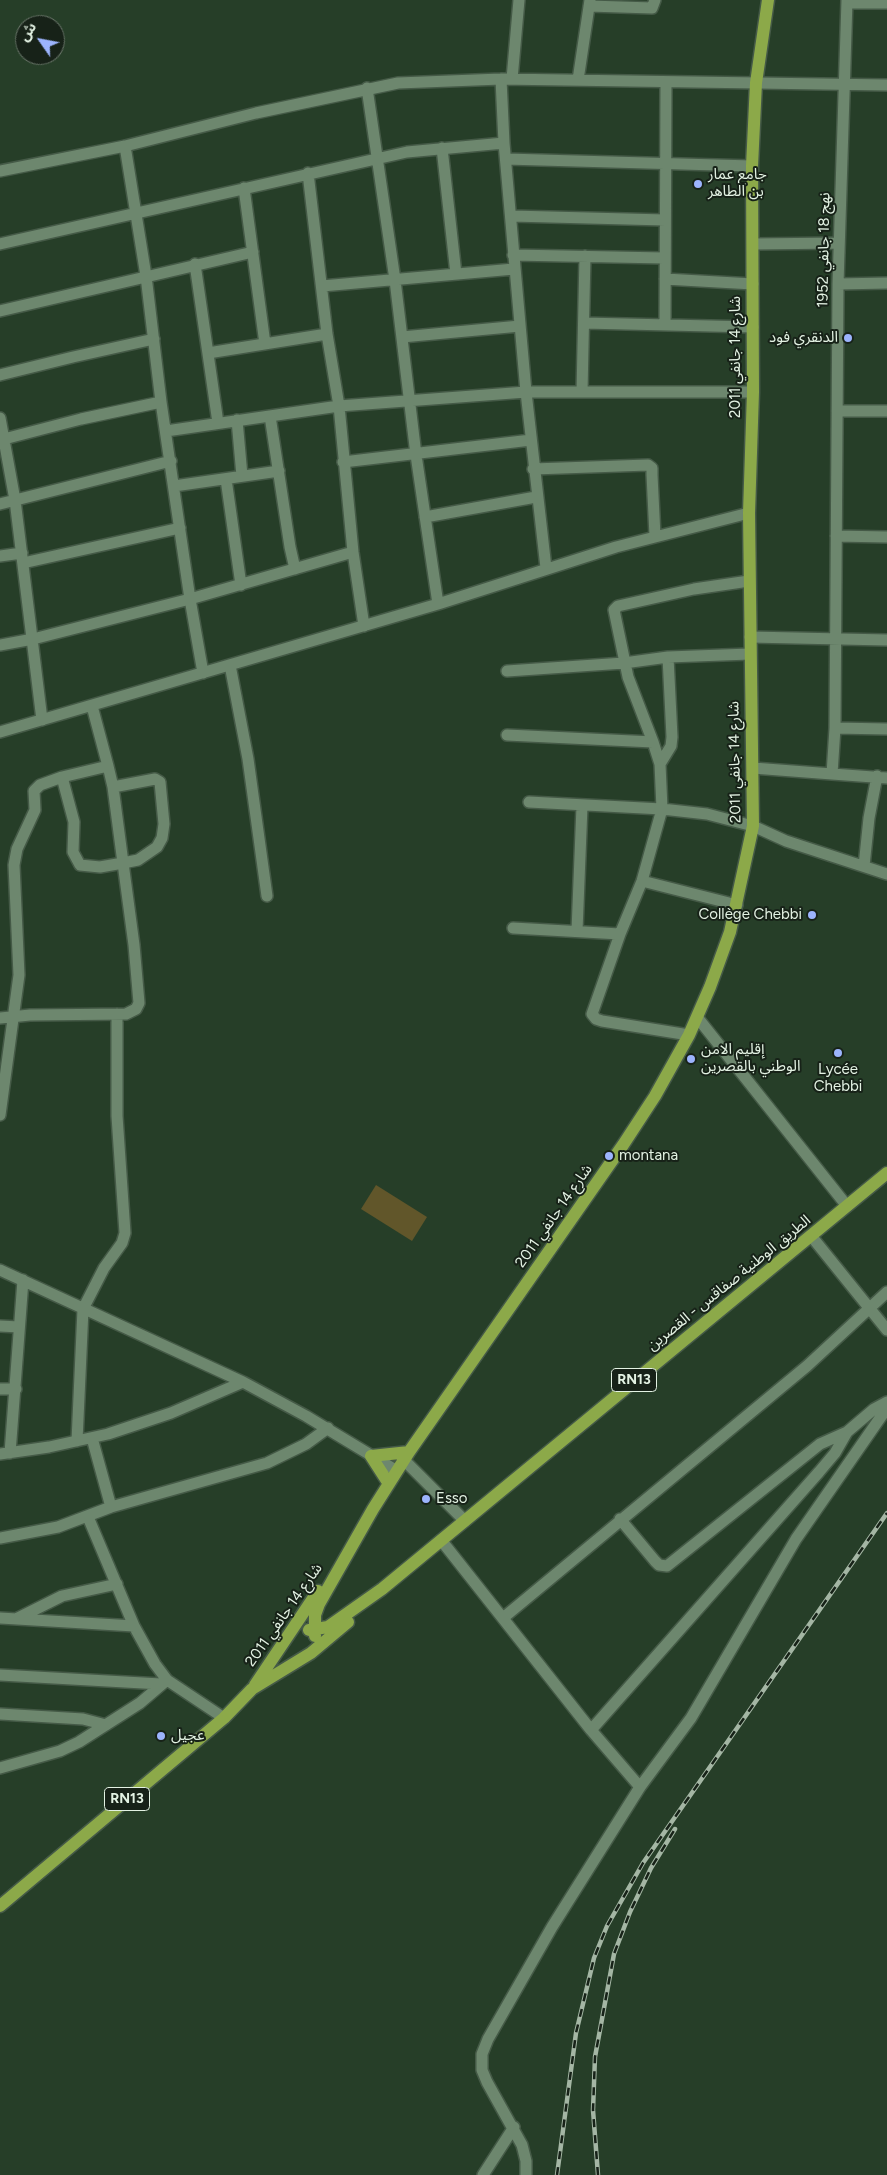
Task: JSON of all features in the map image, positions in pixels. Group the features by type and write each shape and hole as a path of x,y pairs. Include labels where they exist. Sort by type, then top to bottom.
{"main road":[{"name":"شارع 14 جانفي 2011","path":"313,1632 319,1604 343,1560 403,1461 623,1145 655,1096 697,1017 721,958 737,905 753,826 749,581 753,392 752,166 756,82 768,0"},
{"name":"الطريق الوطنية صفاقس - القصرين","path":"313,1632 339,1621 382,1589 812,1237 847,1206 885,1178"},
{"path":"372,1456 403,1461"},
{"path":"372,1456 389,1484"},
{"name":"شارع 14 جانفي 2011","path":"252,1690 316,1594 343,1560"},
{"name":"الطريق الوطنية صفاقس - القصرين","path":"1,1902 224,1718 252,1690 311,1653 370,1604 382,1589"},
{"path":"299,1629 313,1632 316,1646 311,1653 303,1657 294,1654 289,1647 291,1634 299,1629"}],"street":[{"path":"519,0 506,79 504,143 512,216 514,269 530,440 546,568"},
{"path":"578,80 590,3 652,8 655,0"},
{"path":"847,1 887,3"},
{"name":"نهج 18 جانفي 1952","path":"832,774 835,728 838,284 847,1"},
{"path":"0,171 125,146 367,88 408,82 506,79 887,85"},
{"path":"664,324 666,82"},
{"path":"367,88 395,280 408,401 438,604"},
{"path":"0,244 136,215 244,188 378,158 423,149 504,143"},
{"path":"125,146 146,276 161,402 190,599 203,673"},
{"path":"442,148 456,274"},
{"path":"506,159 752,166"},
{"path":"308,173 339,406 353,552 364,626"},
{"path":"244,188 265,344"},
{"path":"512,216 665,220"},
{"path":"753,244 839,243"},
{"path":"0,311 253,252"},
{"path":"513,255 664,258"},
{"path":"582,392 585,256"},
{"path":"195,264 218,423"},
{"path":"322,286 514,269"},
{"path":"665,279 753,284"},
{"path":"838,284 887,283"},
{"path":"584,323 753,326"},
{"path":"402,337 520,326"},
{"path":"208,352 328,334"},
{"path":"0,375 73,356 154,340"},
{"path":"166,431 339,406 526,392 753,392"},
{"path":"4,439 81,419 161,402"},
{"path":"837,411 887,411"},
{"path":"270,416 295,569"},
{"path":"0,418 15,500 42,720"},
{"path":"237,420 242,476"},
{"path":"343,462 416,455 530,440"},
{"path":"0,504 171,461"},
{"path":"533,469 648,465 652,468 655,536"},
{"path":"174,486 279,471"},
{"path":"226,479 241,585"},
{"path":"425,517 536,497"},
{"path":"0,732 438,604 546,568 655,536 749,513"},
{"path":"0,556 22,558 180,528"},
{"path":"836,536 887,536"},
{"path":"0,645 33,639 190,599 353,552"},
{"path":"689,1035 602,1021 594,1017 592,1012 620,934 642,881 662,809 660,764 624,663 614,615 615,608 694,589 749,581"},
{"path":"750,636 887,640"},
{"path":"507,671 624,663 668,657 750,654"},
{"path":"660,764 671,746 672,737 668,657"},
{"path":"230,665 248,759 267,896"},
{"path":"0,1018 13,1016 117,1014 133,1012 139,1003 134,945 113,787 92,706"},
{"path":"835,728 887,729"},
{"path":"507,735 653,742"},
{"path":"0,1114 19,976 14,865 17,849 35,810 34,791 40,786 62,777 108,766"},
{"path":"753,768 882,777 869,818 864,866"},
{"path":"62,777 74,822 73,852 76,861 80,865 100,867 138,860 157,847 162,838 164,824 160,782 155,779 113,787"},
{"path":"529,802 662,809 707,814 753,826 786,841 887,874"},
{"path":"577,931 582,806"},
{"path":"642,881 737,905"},
{"path":"513,928 620,934"},
{"path":"78,1441 83,1309 104,1268 122,1243 125,1233 117,1116 117,1014"},
{"path":"697,1017 847,1206"},
{"path":"812,1237 887,1330"},
{"path":"0,1270 243,1382 328,1428 372,1456 403,1461 465,1521"},
{"path":"23,1280 16,1389 5,1453 92,1438 171,1413 243,1382"},
{"path":"503,1618 620,1519 807,1366 887,1292"},
{"path":"0,1326 19,1327"},
{"path":"0,1389 16,1389"},
{"path":"620,1519 655,1561 667,1566 820,1444 847,1432 874,1409 887,1402"},
{"path":"526,2175 526,2161 522,2144 482,2070 482,2054 488,2039 527,1969 640,1787 691,1718 796,1539 887,1408"},
{"path":"0,1538 58,1527 111,1507 267,1463 306,1444 328,1428"},
{"path":"591,1730 819,1472 835,1453 847,1432"},
{"path":"92,1438 111,1507"},
{"path":"88,1517 134,1626 164,1682"},
{"path":"441,1540 591,1730 640,1787"},
{"path":"18,1618 62,1596 117,1584"},
{"path":"0,1618 134,1626"},
{"path":"0,1674 164,1682 224,1718"},
{"path":"0,1768 60,1751 79,1742 140,1702 164,1682"},
{"path":"0,1714 83,1719 106,1724"},
{"path":"483,2175 514,2127"}],"shaded area":[{"path":"376,1185 427,1217 412,1241 361,1209"}],"railway":[{"path":"557,2175 576,2033 594,1958 607,1926 643,1863 887,1513"},
{"path":"598,2175 593,2110 595,2057 614,1954 630,1912 651,1868 675,1829"}],"place":[{"name":"جامع عمار بن الطاهر","path":"698,184"},
{"name":"الدنقري فود","path":"848,338"},
{"name":"Collège Chebbi","path":"812,915"},
{"name":"Lycée Chebbi","path":"838,1053"},
{"name":"إقليم الامن الوطني بالقصرين","path":"691,1059"},
{"name":"montana","path":"609,1156"},
{"name":"Esso","path":"426,1499"},
{"name":"عجيل","path":"161,1736"}]}
